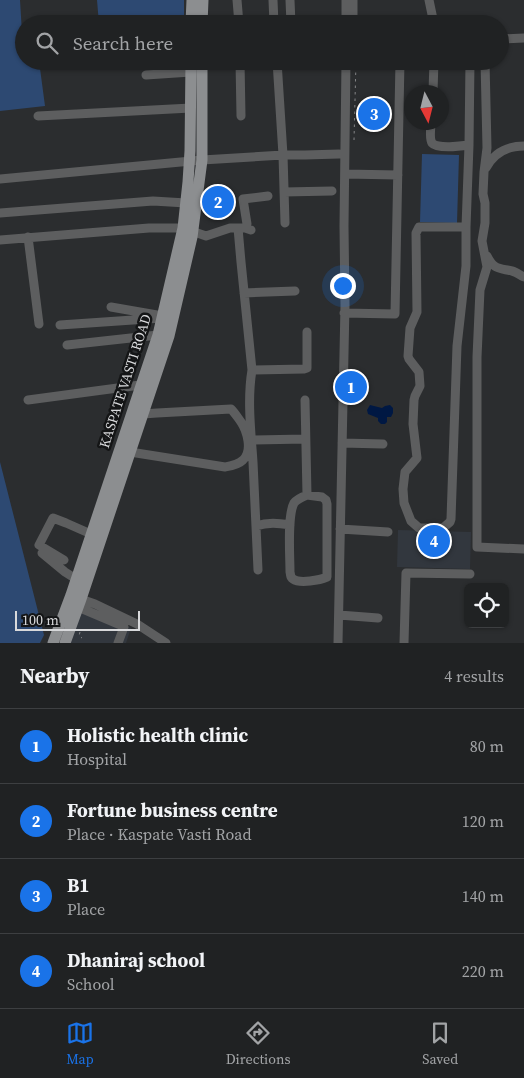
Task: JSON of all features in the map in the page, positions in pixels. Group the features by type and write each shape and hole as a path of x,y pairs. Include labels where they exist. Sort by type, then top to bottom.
{"main road":[{"path":"191,15 192,0"},
{"path":"202,0 202,15"},
{"name":"KASPATE VASTI ROAD","path":"65,643 77,600 130,452 138,411 140,385 158,336 188,229 186,203 191,70"},
{"name":"KASPATE VASTI ROAD","path":"53,643 77,600 76,579 91,534 138,411 168,343 202,160 202,70"}],"street":[{"path":"237,0 238,15"},
{"path":"273,0 274,15"},
{"path":"290,0 291,15"},
{"path":"346,0 346,15"},
{"path":"353,15 354,0"},
{"path":"429,0 432,15"},
{"path":"509,39 524,38"},
{"path":"146,75 174,70"},
{"path":"240,70 241,116"},
{"path":"278,70 283,155 284,223"},
{"path":"338,643 346,70"},
{"path":"344,313 395,314 400,70"},
{"path":"433,85 434,70"},
{"path":"466,227 419,228 416,233 417,312 410,328 408,356 419,372 420,386 414,400 413,424 417,458 405,472 403,489 407,512 411,521 419,528 443,528 451,519 457,346 466,266 470,70"},
{"path":"484,70 487,148 483,194 485,223 482,241 487,267 480,290 477,357 477,547 524,548"},
{"path":"38,116 191,108"},
{"path":"430,130 430,138 435,145 469,145"},
{"path":"484,172 488,163 498,152 513,146 524,146"},
{"path":"0,179 202,160 339,154"},
{"path":"345,174 398,176"},
{"path":"284,192 332,191"},
{"path":"258,570 249,385 252,370 244,293 246,227 243,199 268,196"},
{"path":"0,213 153,202 186,203"},
{"path":"0,240 150,228 188,229 206,236 230,228 246,227"},
{"path":"28,237 38,324"},
{"path":"485,252 495,267 501,270 512,271 524,277"},
{"path":"244,293 294,291"},
{"path":"111,308 162,317"},
{"path":"60,325 162,317"},
{"path":"252,370 307,368 307,332"},
{"path":"67,345 158,336"},
{"path":"28,400 140,385"},
{"path":"305,400 307,494"},
{"path":"130,452 225,467 240,463 246,457 248,449 242,424 231,410 138,411"},
{"path":"252,440 305,439"},
{"path":"342,443 382,444"},
{"path":"307,494 322,497 326,500 327,504 327,577 304,581 293,579 291,576 290,525 294,503 298,498 307,494"},
{"path":"64,560 39,545 53,518 91,534"},
{"path":"256,526 264,523 290,525"},
{"path":"340,530 388,532"},
{"path":"37,550 76,579"},
{"path":"404,643 406,573 470,574"},
{"path":"77,600 124,626 118,643"},
{"path":"77,600 95,604 137,624 166,643"},
{"path":"339,616 378,618"}],"shaded area":[{"path":"0,0 20,0 21,15 15,15 15,70 40,70 45,106 0,111"},
{"path":"97,0 184,0 184,15 98,15"},
{"path":"422,154 459,155 457,223 420,222"},
{"path":"370,405 382,408 390,405 393,408 393,413 391,417 387,417 385,424 381,424 378,418 368,414 367,410"},
{"path":"0,462 44,635 40,643 0,643"},
{"path":"398,530 471,532 470,569 397,567"},
{"path":"83,607 131,628 126,643 70,643"}],"place":[{"name":"B1","path":"374,114"},
{"name":"Fortune business centre","path":"218,202"},
{"name":"Holistic health clinic","path":"351,387"},
{"name":"Dhaniraj school","path":"434,541"}]}
